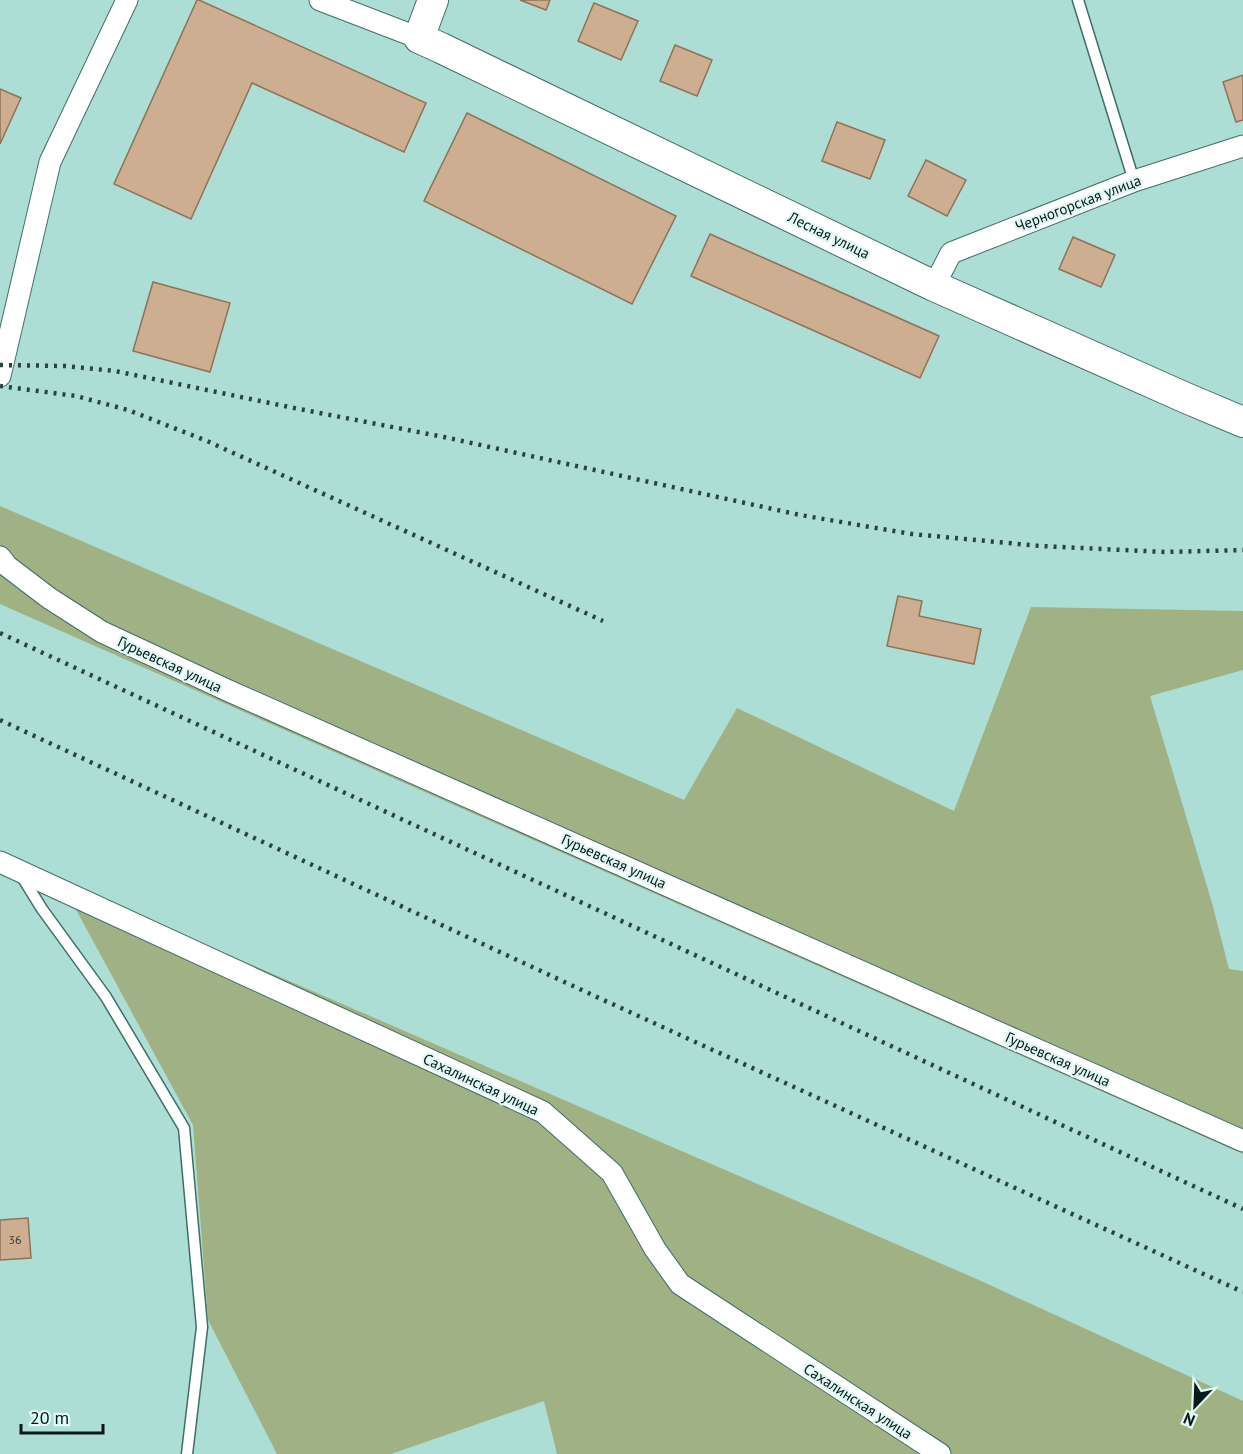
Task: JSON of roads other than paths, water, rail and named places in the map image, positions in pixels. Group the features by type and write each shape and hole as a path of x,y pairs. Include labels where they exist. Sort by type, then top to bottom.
{"main road":[{"path":"419,38 433,0"},
{"name":"Лесная улица","path":"419,38 934,286 1243,422"}],"street":[{"path":"0,376 50,162 127,0"},
{"path":"320,0 419,38"},
{"name":"Черногорская улица","path":"934,286 951,253 1134,181 1243,146"},
{"name":"Гурьевская улица","path":"0,557 7,566 49,598 102,632 229,691 1243,1141"},
{"name":"Сахалинская улица","path":"9,866 543,1112 612,1173 655,1249 680,1284 940,1454"}],"lane":[{"path":"1078,0 1134,181"},
{"path":"9,866 106,997 184,1128 202,1327 187,1454"}],"railway":[{"path":"0,365 65,366 115,371 444,437 800,515 912,534 1040,546 1165,552 1243,550"},
{"path":"0,386 76,396 128,410 207,441 603,621"},
{"path":"0,633 1243,1209"},
{"path":"0,720 599,998 1243,1292"}]}
